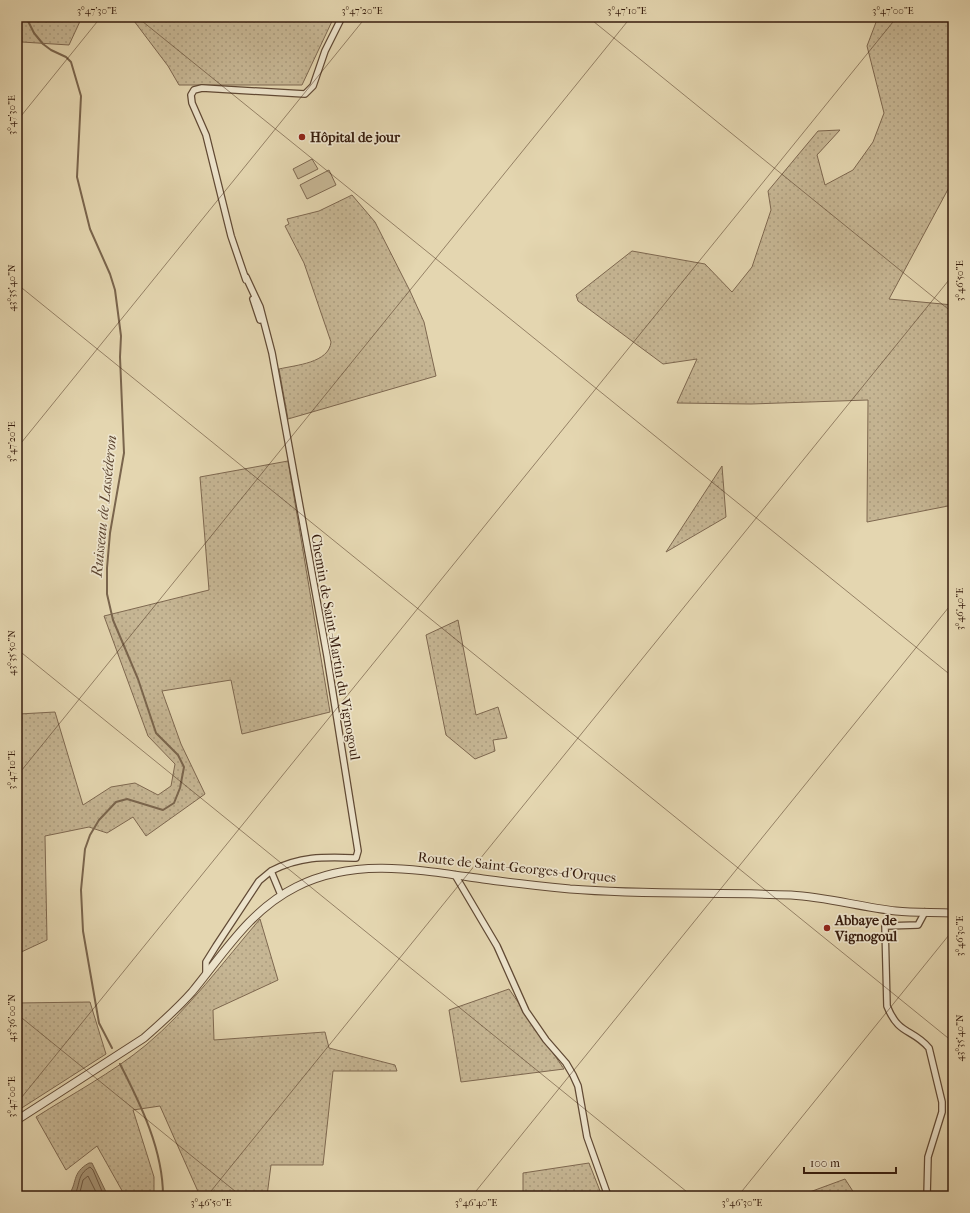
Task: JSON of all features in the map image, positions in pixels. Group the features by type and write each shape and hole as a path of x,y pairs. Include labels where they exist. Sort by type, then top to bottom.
{"street":[{"name":"Chemin de Saint-Martin du Vignogoul","path":"206,974 206,962 259,881 270,871 285,864 319,856 356,858 358,851 327,656 272,353 260,307 246,277 231,236 206,135 192,103 191,95 194,90 202,88 305,94 313,86 325,51 342,17"},
{"name":"Route de Saint-Georges-d'Orques","path":"17,1120 144,1038 178,1008 243,928 267,904 281,895 315,878 347,870 388,867 579,889 793,896 832,899 896,911 953,913"},
{"path":"270,871 281,895"},
{"path":"455,875 497,946 526,1011 546,1040 566,1063 573,1075 578,1086 587,1137 608,1196"},
{"path":"925,912 918,925 885,926 887,1006 892,1018 900,1028 926,1044 929,1048 942,1102 942,1112 928,1157 927,1196"}],"shaded area":[{"path":"17,17 82,17 69,45 22,42"},
{"path":"131,17 334,17 302,85 179,85 168,66"},
{"path":"878,17 953,17 953,180 889,299 953,305 953,505 867,522 868,400 751,404 677,403 697,359 663,364 578,301 576,295 632,251 705,264 732,292 752,267 771,210 768,191 818,131 840,130 817,155 825,185 853,170 873,142 884,113 867,46"},
{"path":"312,159 318,169 298,179 293,169"},
{"path":"329,170 336,185 307,199 300,185"},
{"path":"352,195 375,222 410,291 424,322 436,376 288,419 279,369 318,359 329,349 331,342 304,263 285,226 289,224 287,219 319,211"},
{"path":"288,461 330,712 242,734 231,680 162,691 181,744 205,794 146,836 133,817 107,833 89,827 45,836 47,940 17,954 17,706 19,714 55,712 83,805 111,787 135,783 158,795 171,786 175,764 148,736 104,616 209,590 200,477"},
{"path":"722,466 726,517 666,552"},
{"path":"458,620 476,715 498,707 507,738 493,740 495,751 475,759 446,735 426,635"},
{"path":"260,919 278,980 213,1010 214,1040 325,1032 329,1048 395,1065 397,1071 333,1071 323,1165 271,1165 267,1196 200,1196 160,1106 133,1110 154,1177 154,1196 125,1196 97,1146 66,1170 36,1117 106,1074 146,1045 191,1001"},
{"path":"509,989 564,1069 461,1082 449,1010"},
{"path":"90,1002 106,1054 17,1111 17,1003"},
{"path":"589,1163 602,1196 523,1196 523,1173"},
{"path":"845,1179 856,1196 808,1196 807,1193"}],"water":[{"path":"89,1163 92,1163 108,1196 68,1196 73,1187 77,1174"}],"waterway":[{"name":"Ruisseau de Lasséderon","path":"26,17 34,33 43,44 51,50 66,57 71,62 81,96 77,177 90,229 110,274 115,290 121,336 120,357 124,453 110,533 107,568 107,594 113,620 138,679 156,733 178,755 184,767 180,788 174,803 163,810 127,799 116,802 99,820 90,835 85,849 81,890 83,931 99,1023 112,1048"},
{"name":"Ruisseau de Lasséderon","path":"120,1064 136,1095 155,1145 162,1179 163,1196"}],"place":[{"name":"Hôpital de jour","path":"302,137"},
{"name":"Abbaye de Vignogoul","path":"827,928"}]}
